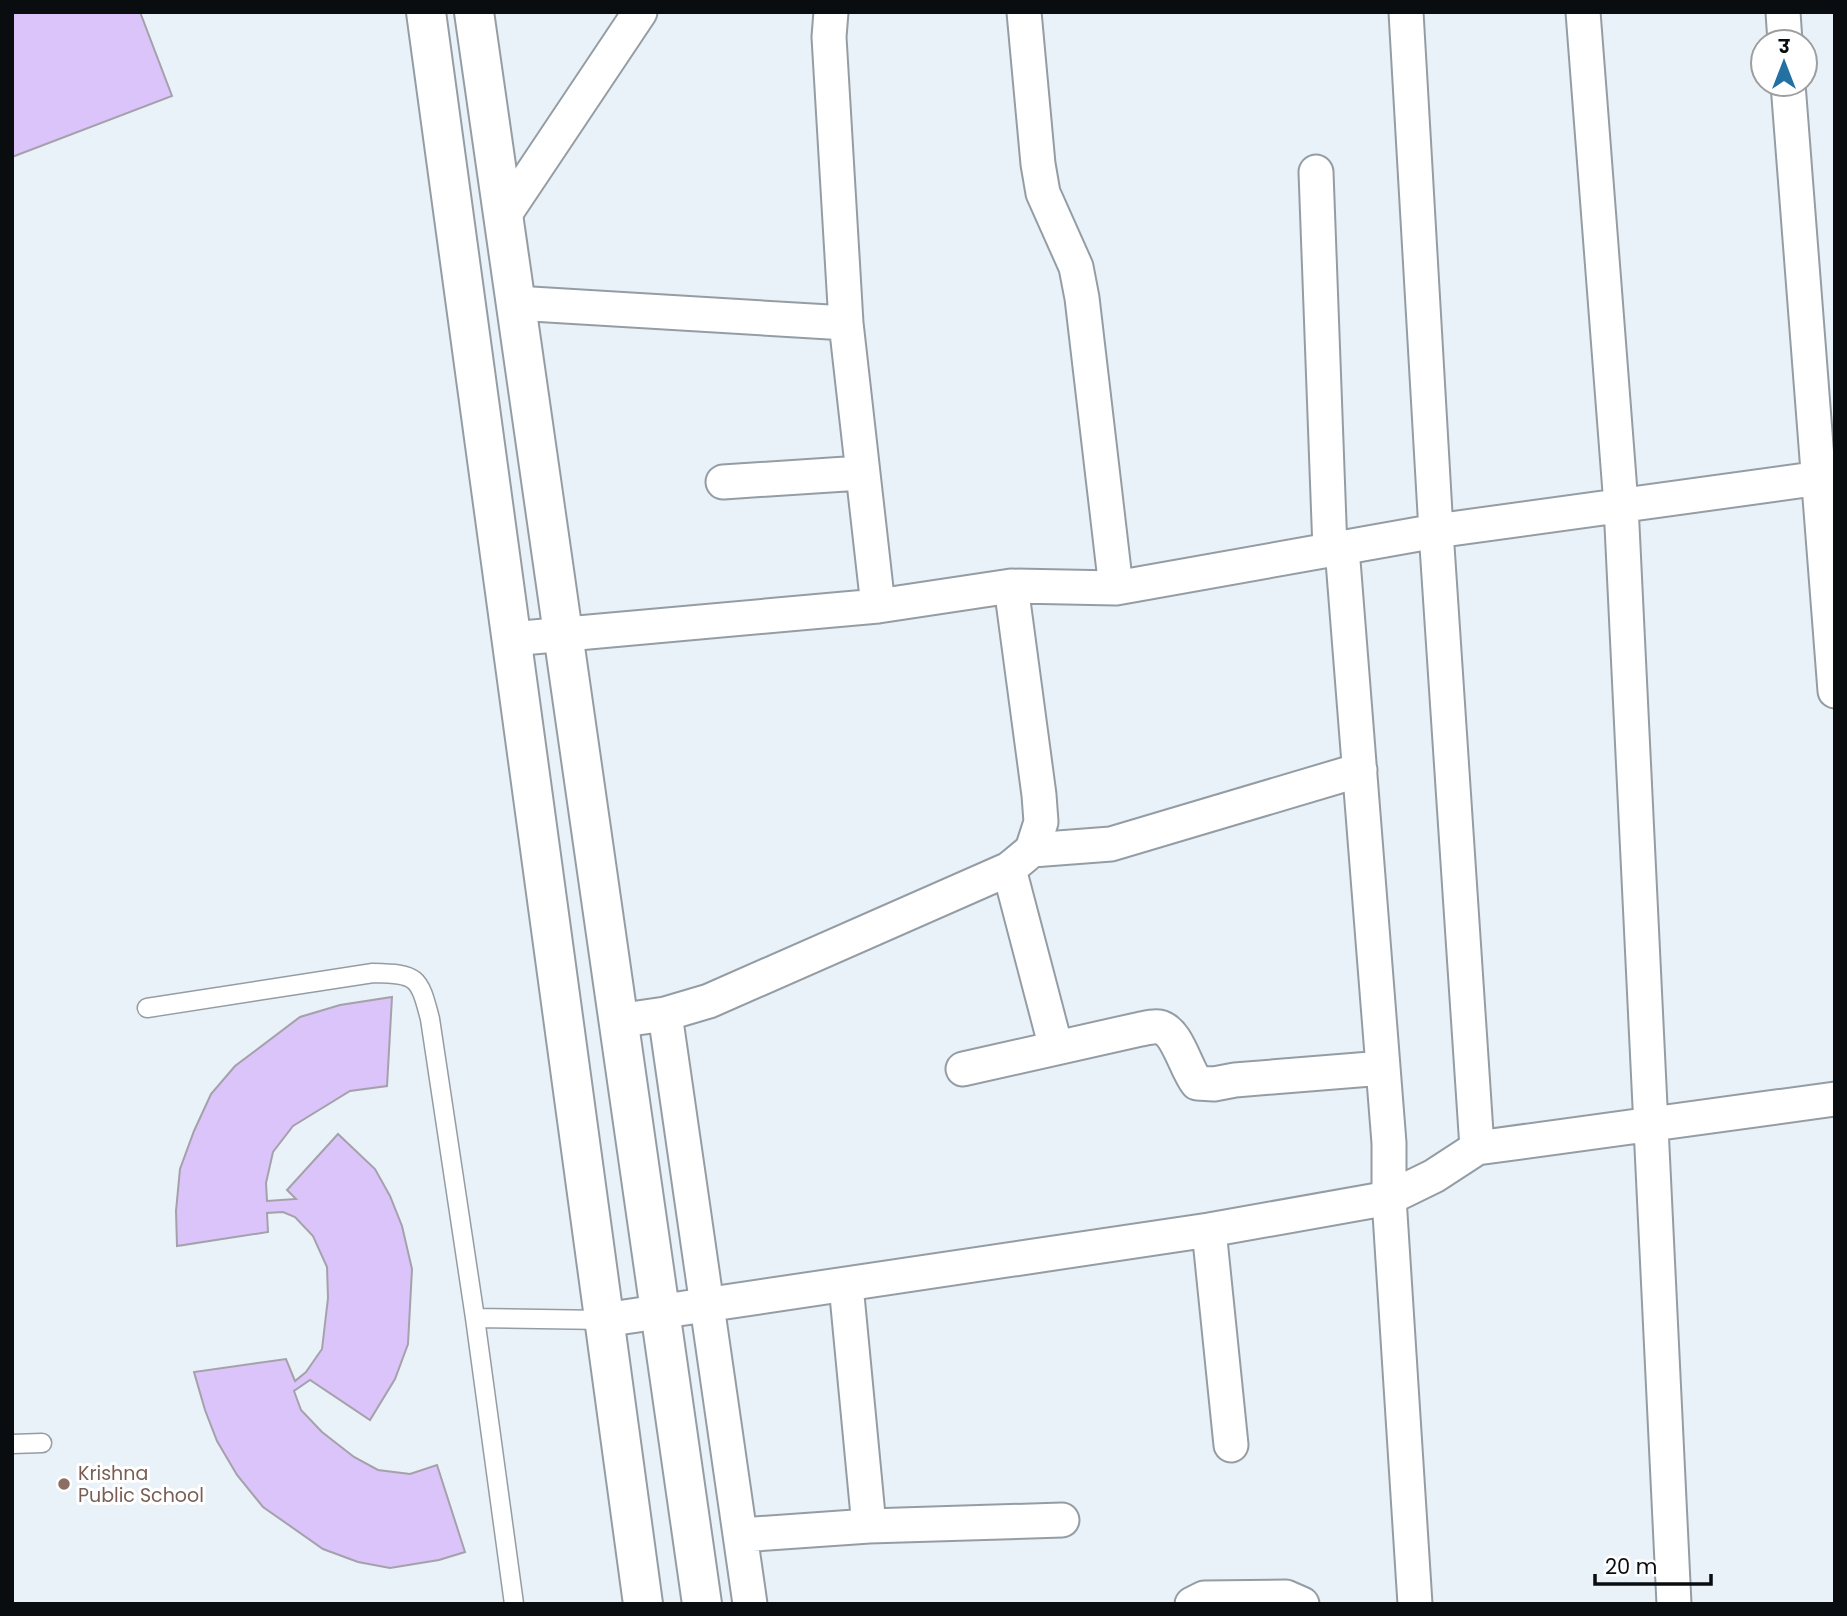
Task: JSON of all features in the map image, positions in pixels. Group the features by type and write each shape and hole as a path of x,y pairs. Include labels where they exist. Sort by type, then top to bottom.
{"street":[{"path":"426,12 643,1604"},
{"path":"474,12 702,1604"},
{"path":"503,216 640,12"},
{"path":"831,12 830,37 846,323 878,606"},
{"path":"1024,12 1043,193 1076,267 1082,298 1116,588"},
{"path":"1406,12 1436,531 1477,1148"},
{"path":"1583,12 1622,505 1674,1604"},
{"path":"1789,98 1827,477 1835,691"},
{"path":"1316,172 1336,549 1360,770 1389,1143 1389,1198 1415,1604"},
{"path":"515,303 846,323"},
{"path":"723,482 862,472"},
{"path":"511,639 878,606 1011,586 1116,588 1436,531 1827,477"},
{"path":"1011,586 1041,822 1020,860 1056,1048"},
{"path":"617,1021 665,1014 709,1001 1020,860 1111,844 1360,770"},
{"path":"665,1014 750,1604"},
{"path":"963,1069 1159,1027 1174,1037 1188,1072 1197,1083 1214,1084 1383,1068"},
{"path":"604,1320 1209,1230 1389,1198 1434,1176 1477,1148 1835,1099"},
{"path":"1209,1230 1231,1445"},
{"path":"846,1285 869,1526"},
{"path":"741,1535 869,1526 1062,1520"},
{"path":"1192,1604 1204,1598 1286,1597 1302,1604"}],"lane":[{"path":"147,1008 373,973 406,974 422,988 430,1019 475,1318 514,1604"},
{"path":"475,1318 604,1320"},
{"path":"12,1444 42,1443"}],"building":[{"path":"12,12 140,12 172,96 12,157"},
{"path":"392,997 387,1086 350,1091 293,1126 273,1152 266,1183 267,1201 296,1199 287,1190 338,1134 375,1169 402,1226 412,1269 408,1344 395,1379 370,1420 310,1380 294,1391 301,1410 322,1432 354,1457 378,1470 410,1474 437,1465 465,1552 439,1560 390,1568 358,1562 323,1549 263,1507 237,1475 217,1441 194,1372 286,1359 295,1381 306,1372 322,1349 328,1298 327,1267 313,1236 295,1217 283,1212 267,1213 268,1232 177,1246 176,1211 180,1169 194,1131 211,1094 235,1066 300,1017 340,1005"}],"place":[{"name":"Krishna Public School","path":"64,1484"}]}
